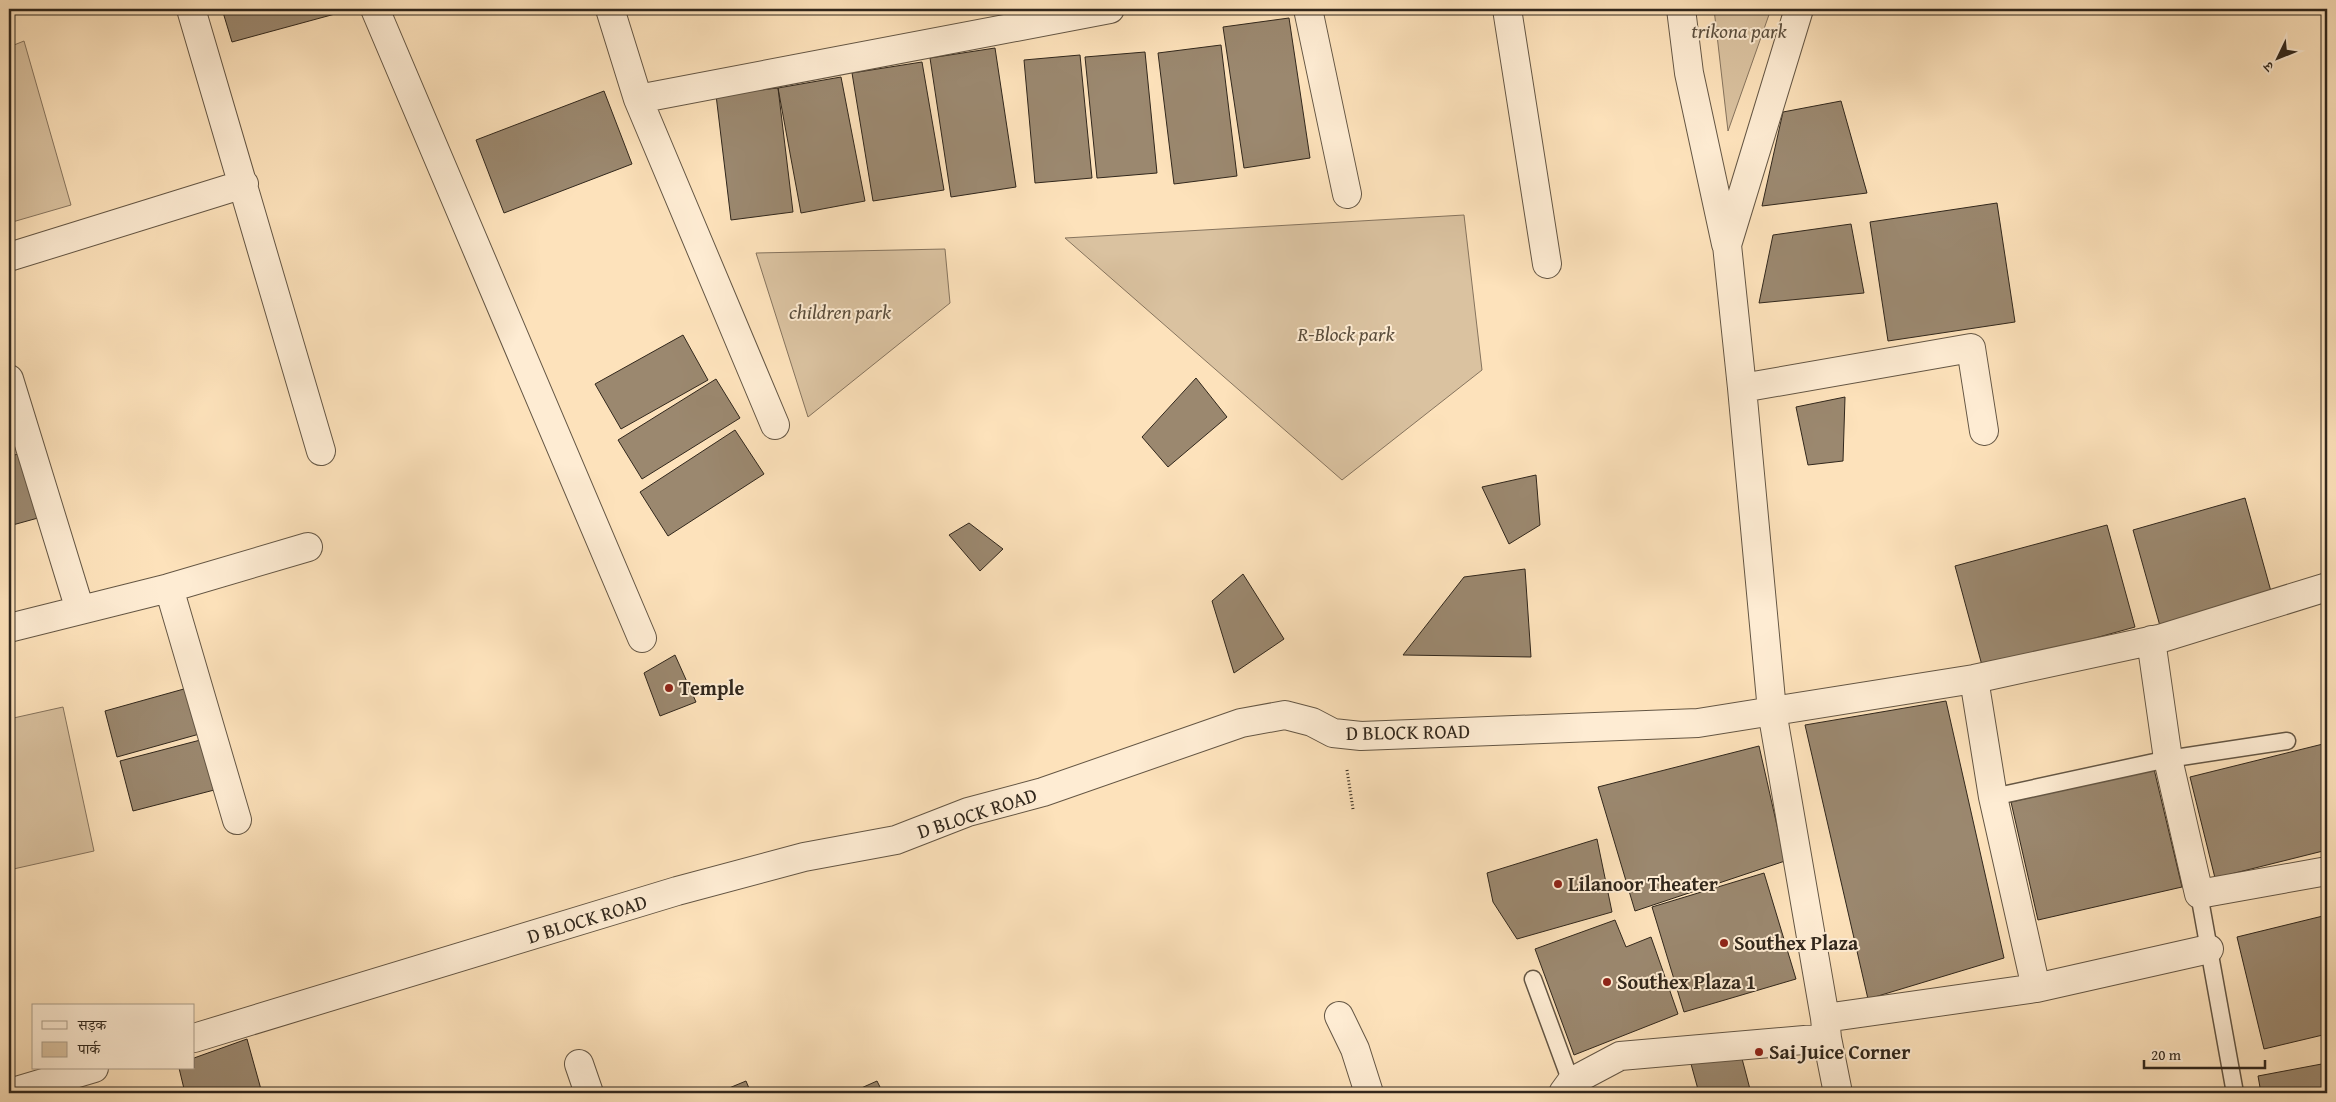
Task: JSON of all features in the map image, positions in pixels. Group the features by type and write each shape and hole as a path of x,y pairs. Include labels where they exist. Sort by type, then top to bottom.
{"street":[{"path":"191,9 321,451"},
{"path":"375,9 642,638"},
{"path":"610,9 638,98 774,425"},
{"path":"638,98 1110,9"},
{"path":"1308,9 1347,194"},
{"path":"1507,9 1547,264"},
{"path":"1681,9 1689,73 1727,245 1772,711 1838,1093"},
{"path":"1727,245 1799,9"},
{"path":"9,256 244,184"},
{"path":"1742,388 1971,348 1984,431"},
{"path":"9,379 80,610"},
{"path":"9,628 169,588 308,547"},
{"name":"D BLOCK ROAD","path":"195,1038 676,891 804,857 896,840 968,812 1043,792 1241,723 1284,715 1312,722 1333,733 1360,736 1698,723 1974,679 2151,640 2327,587"},
{"path":"169,588 237,820"},
{"path":"2151,640 2168,759 2199,894 2327,871"},
{"path":"1974,679 1993,797 2036,988"},
{"path":"1567,1088 1620,1056 1826,1028 2036,988 2209,949"},
{"path":"1339,1016 1355,1049 1369,1093"},
{"path":"579,1064 589,1093"},
{"path":"10,1093 87,1070"}],"lane":[{"path":"1993,797 2168,759 2287,741"},
{"path":"2199,894 2234,1093"},
{"path":"1533,979 1567,1088"}],"green space":[{"name":"trikona park","path":"1714,9 1771,9 1728,131"},
{"path":"24,41 71,205 9,223 9,47"},
{"name":"R-Block park","path":"1464,215 1482,370 1342,480 1065,238"},
{"name":"children park","path":"945,249 950,303 808,417 756,253"},
{"path":"63,707 94,851 9,870 9,719"}],"building":[{"path":"222,9 345,9 346,11 232,42"},
{"path":"1289,18 1310,158 1244,168 1223,27"},
{"path":"1221,45 1237,176 1174,184 1158,53"},
{"path":"995,48 1016,187 951,197 930,58"},
{"path":"1145,52 1157,173 1097,178 1085,57"},
{"path":"1080,55 1092,178 1035,183 1024,60"},
{"path":"922,62 944,190 873,201 852,73"},
{"path":"841,77 865,201 801,213 778,88"},
{"path":"778,88 793,212 731,220 716,95"},
{"path":"604,91 632,164 504,213 476,140"},
{"path":"1841,101 1867,193 1762,206 1783,112"},
{"path":"1997,203 2015,322 1888,341 1870,222"},
{"path":"1851,224 1864,293 1759,303 1773,235"},
{"path":"683,335 708,380 621,429 595,384"},
{"path":"1196,378 1227,417 1168,467 1142,437"},
{"path":"716,379 740,418 642,479 618,440"},
{"path":"1845,397 1843,461 1808,465 1796,407"},
{"path":"735,430 764,474 668,536 640,492"},
{"path":"19,454 38,518 9,526 9,456"},
{"path":"1536,475 1540,525 1509,544 1482,487"},
{"path":"2245,498 2272,595 2160,626 2133,530"},
{"path":"969,523 1003,549 980,571 949,535"},
{"path":"2107,525 2135,627 1983,669 1955,566"},
{"path":"1525,569 1531,657 1403,655 1464,577"},
{"path":"1243,574 1284,639 1234,673 1212,601"},
{"name":"Temple","path":"675,655 696,702 660,716 644,673"},
{"path":"191,687 203,733 117,757 105,711"},
{"path":"1946,701 2004,958 1868,999 1805,725"},
{"path":"208,738 222,788 133,811 120,761"},
{"path":"2327,743 2327,850 2215,878 2190,777"},
{"path":"1759,746 1785,861 1635,911 1598,787"},
{"path":"2154,769 2182,887 2038,920 2011,802"},
{"path":"1597,839 1612,912 1517,939 1493,902 1487,873"},
{"name":"Southex Plaza","path":"1764,873 1796,979 1684,1012 1652,907"},
{"path":"2327,915 2327,1034 2264,1049 2237,937"},
{"name":"Southex Plaza 1","path":"1615,920 1626,947 1651,937 1678,1014 1574,1055 1535,949"},
{"path":"247,1039 262,1093 185,1093 179,1070 195,1070 195,1058"},
{"path":"1740,1051 1751,1093 1699,1093 1691,1064"},
{"path":"2327,1063 2327,1093 2261,1093 2258,1076"},
{"path":"746,1081 751,1093 717,1093"},
{"path":"877,1081 883,1093 850,1093"}],"place":[{"name":"Temple","path":"669,688"},
{"name":"Lilanoor Theater","path":"1558,884"},
{"name":"Southex Plaza","path":"1724,943"},
{"name":"Southex Plaza 1","path":"1607,982"},
{"name":"Sai Juice Corner","path":"1759,1052"}]}
